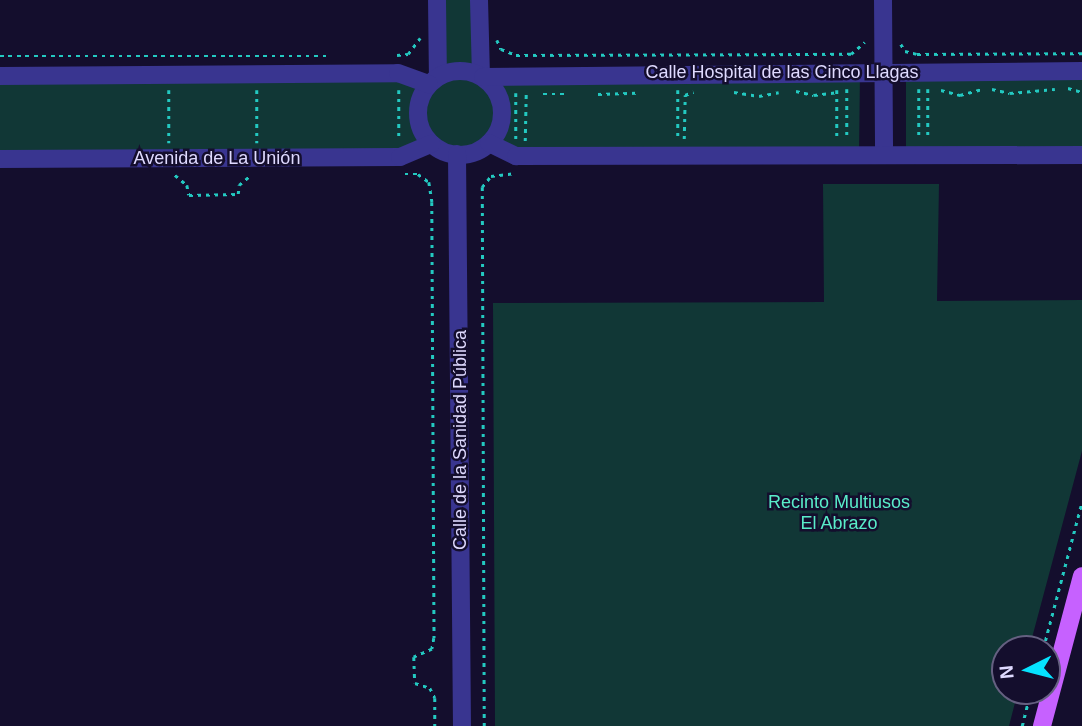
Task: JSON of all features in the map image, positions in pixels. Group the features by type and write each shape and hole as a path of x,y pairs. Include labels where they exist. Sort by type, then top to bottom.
{"main road":[{"path":"1042,726 1082,576"}],"street":[{"path":"433,80 429,36 437,0"},
{"path":"479,0 488,35 482,77"},
{"path":"883,0 884,155"},
{"name":"Calle Hospital de las Cinco Llagas","path":"482,77 678,64 884,71 919,63 1082,71"},
{"path":"0,76 257,75 398,64 433,80"},
{"path":"459,71 482,77 498,95 501,108 497,133 477,151 457,154 431,144 418,121 421,95 433,80 459,71"},
{"path":"489,143 519,158 682,151 842,151 884,155 924,150 1082,155"},
{"name":"Avenida de La Unión","path":"0,159 169,166 400,166 431,144"},
{"name":"Calle de la Sanidad Pública","path":"457,154 462,726"}],"path":[{"path":"842,151 837,92 844,68 864,48 866,34"},
{"path":"900,34 905,51 919,63 1082,53"},
{"path":"488,35 501,49 516,55 678,64 844,68"},
{"path":"429,36 398,64 400,166 429,182 432,202 434,638 432,649 414,657 415,683 430,688 435,698 435,726"},
{"path":"0,56 334,55"},
{"path":"386,55 398,64"},
{"path":"516,55 519,158 525,173"},
{"path":"168,56 169,166 180,177 189,195 238,194 246,176 257,166 257,56"},
{"path":"919,63 924,150"},
{"path":"678,64 682,151"},
{"path":"842,151 844,68"},
{"path":"924,150 928,86 960,95 987,88 1010,93 1066,88 1082,92"},
{"path":"519,158 526,90 556,97 575,92"},
{"path":"722,90 758,96 790,90 814,95 837,92"},
{"path":"668,91 685,95 701,91"},
{"path":"595,93 639,93"},
{"path":"682,151 685,95"},
{"path":"484,726 482,187 491,176 519,158"},
{"path":"1047,635 1082,501"},
{"path":"1022,726 1027,705"}],"green space":[{"path":"437,0 479,0 483,77 860,72 859,155 517,156 489,143 477,151 452,155 431,144 400,157 0,159 0,76 398,73 429,84"},
{"path":"906,71 1082,71 1082,155 906,155"},
{"name":"Recinto Multiusos El Abrazo","path":"823,184 939,184 937,301 1082,300 1082,451 1033,635 991,635 991,705 1014,705 1009,726 495,726 493,303 824,302"}]}
